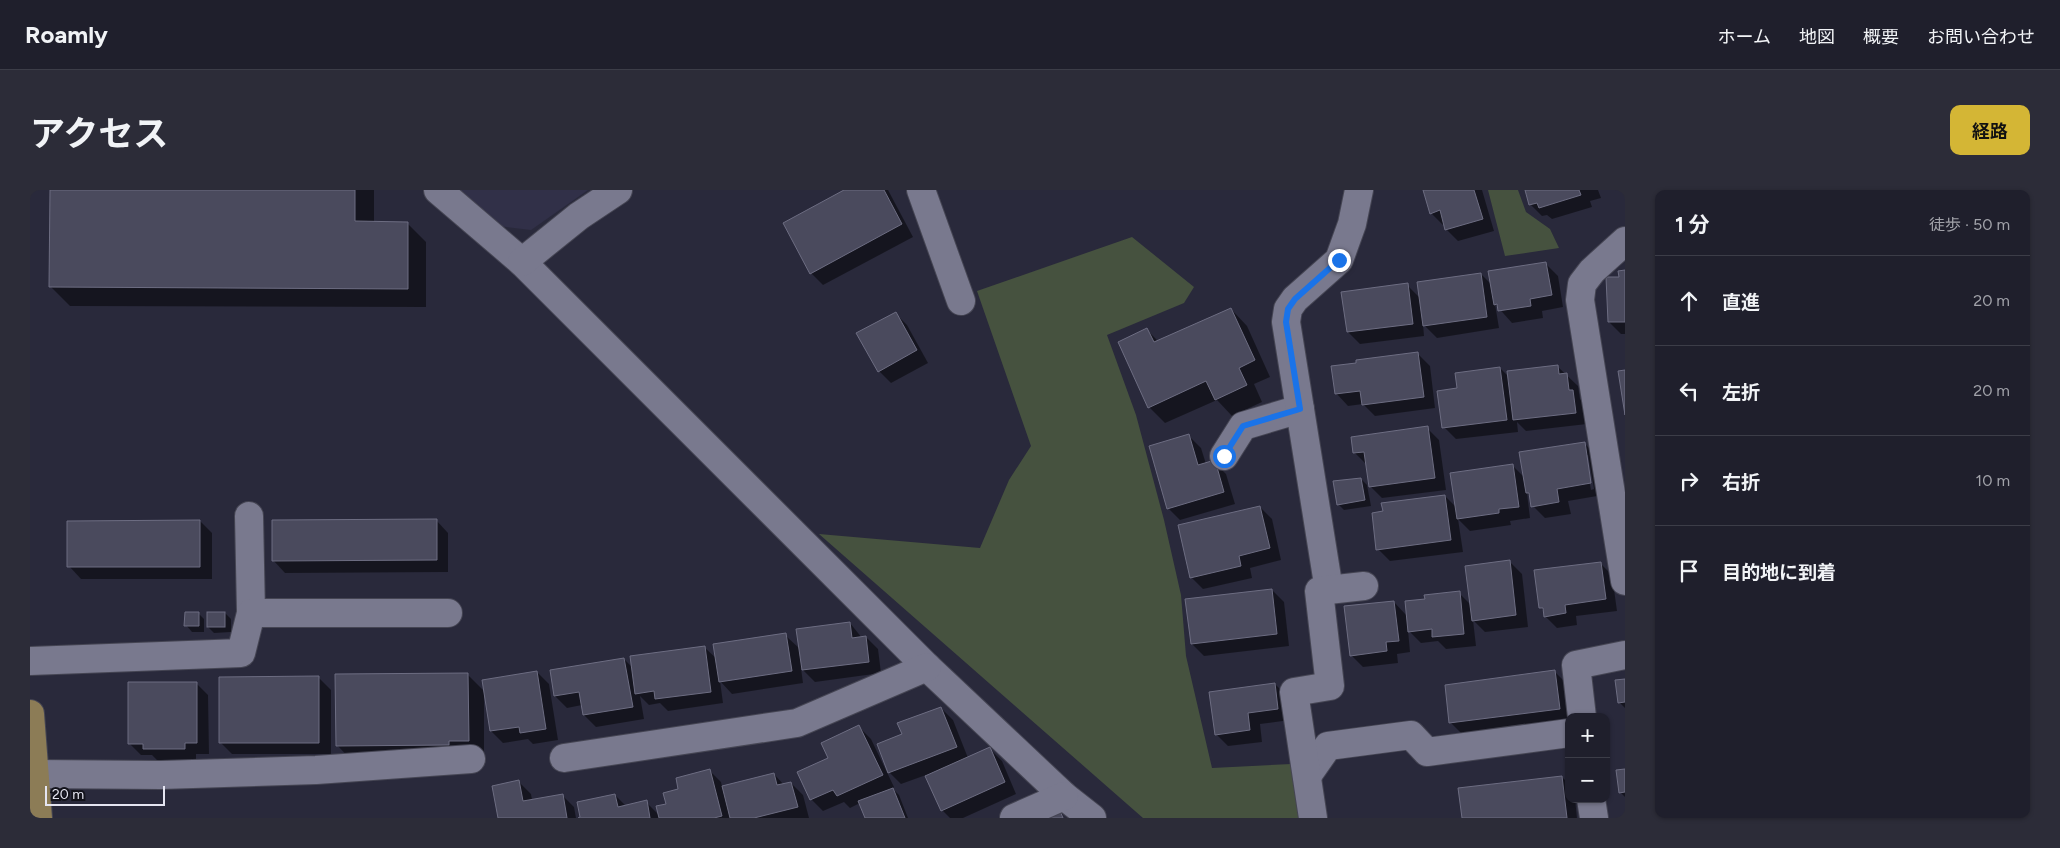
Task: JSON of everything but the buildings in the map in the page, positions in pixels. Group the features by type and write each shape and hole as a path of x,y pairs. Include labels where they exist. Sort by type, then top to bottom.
{"main road":[{"path":"30,714 38,818"}],"street":[{"path":"438,190 522,262 927,667 1064,796 1092,818"},
{"path":"522,262 579,216 618,190"},
{"path":"922,190 961,301"},
{"path":"1329,590 1286,322 1288,309 1295,299 1339,260 1352,224 1359,190"},
{"path":"1625,241 1582,284 1580,300 1625,581"},
{"path":"1224,456 1243,426 1300,409"},
{"path":"30,662 241,653 251,613 249,516"},
{"path":"1313,818 1294,692 1330,686 1319,592 1364,586"},
{"path":"251,613 448,613"},
{"path":"1582,713 1576,665 1625,655"},
{"path":"564,758 796,723 927,667"},
{"path":"1307,776 1328,746 1411,735 1427,752 1565,734"},
{"path":"34,774 161,775 316,770 471,759"},
{"path":"1014,818 1064,796"},
{"path":"1592,803 1594,818"}],"shaded area":[{"path":"459,190 588,190 531,230 499,226"}],"green space":[{"path":"1488,190 1518,190 1526,212 1550,229 1559,248 1505,256"},
{"path":"1132,237 1194,287 1184,303 1107,335 1136,415 1164,520 1181,595 1186,656 1212,768 1291,764 1299,818 1143,818 819,534 980,548 1009,480 1031,446 977,291"}],"route":[{"path":"1224,456 1243,426 1300,409 1286,322 1288,309 1295,299 1339,260"}]}
